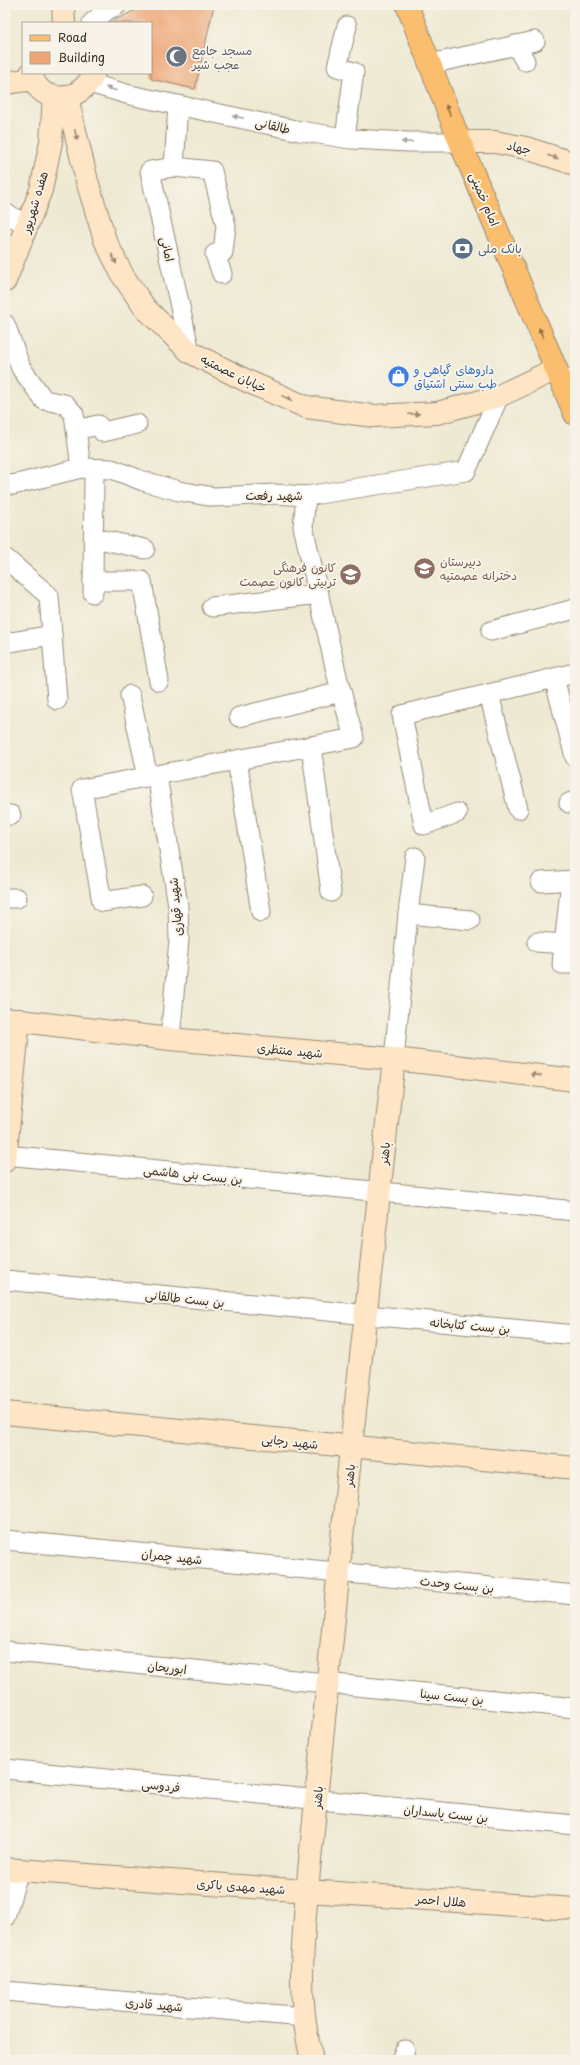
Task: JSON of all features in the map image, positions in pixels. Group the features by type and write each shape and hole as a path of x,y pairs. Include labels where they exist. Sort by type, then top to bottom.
{"main road":[{"name":"امام خمینی","path":"407,5 460,142 564,376 575,414"}],"street":[{"path":"63,5 64,22"},
{"path":"93,22 107,10 117,5"},
{"path":"345,138 354,72 337,66 347,26"},
{"path":"430,64 520,53 535,41"},
{"path":"5,83 32,76 45,93 61,97 76,95 92,78"},
{"name":"طالقانی","path":"92,78 130,95 300,131 345,138 408,142 460,142"},
{"name":"هفده شهریور","path":"5,280 41,190 61,97"},
{"name":"خیابان عصمتیه","path":"61,97 105,240 123,276 145,308 190,352 248,381 306,407 373,416 437,413 564,376"},
{"path":"174,167 178,105"},
{"name":"جهاد","path":"460,142 495,142 526,148 575,164"},
{"name":"امانی","path":"190,352 150,171 174,167 212,171 226,226 223,252 215,254 222,274"},
{"path":"5,213 28,224"},
{"path":"5,324 21,368 44,400 65,404 74,414 76,430 88,468 94,538 93,587 142,581 159,681"},
{"name":"شهید رفعت","path":"5,484 14,486 88,468 112,469 143,481 179,491 214,497 275,494 306,496 466,471 499,396"},
{"path":"76,430 98,425 102,432 137,424"},
{"path":"142,896 102,902 82,789 354,738 341,692 303,526 306,496"},
{"path":"94,538 145,549"},
{"path":"5,558 49,596 57,700"},
{"path":"212,607 319,594"},
{"path":"491,631 575,609"},
{"path":"5,643 52,635"},
{"path":"456,813 424,825 402,715 575,673"},
{"path":"554,678 575,757"},
{"path":"239,717 341,692"},
{"path":"489,694 518,809"},
{"name":"شهید قهاری","path":"130,695 152,776 178,905 179,940 170,1039"},
{"path":"311,746 332,892"},
{"path":"237,760 261,912"},
{"path":"394,1059 415,857"},
{"path":"541,882 573,880 562,964 575,964"},
{"path":"408,914 470,920"},
{"path":"537,942 564,944"},
{"path":"5,1158 12,1020"},
{"name":"شهید منتظری","path":"12,1020 170,1039 394,1059 575,1080"},
{"name":"باهنر","path":"307,1891 351,1446 394,1059"},
{"name":"بن بست بنی هاشمی","path":"5,1158 575,1211"},
{"name":"بن بست طالقانی","path":"5,1280 366,1315"},
{"name":"بن بست کتابخانه","path":"366,1315 575,1335"},
{"name":"شهید رجایی","path":"5,1413 575,1468"},
{"name":"شهید چمران","path":"5,1540 339,1572"},
{"name":"بن بست وحدت","path":"339,1572 575,1595"},
{"name":"ابوریحان","path":"5,1651 328,1683"},
{"name":"بن بست سینا","path":"328,1683 575,1708"},
{"name":"فردوسی","path":"5,1769 316,1800"},
{"name":"بن بست پاسداران","path":"316,1800 575,1825"},
{"path":"5,1917 12,1869"},
{"name":"شهید مهدی باکری","path":"12,1869 307,1891"},
{"path":"307,1891 301,1989 306,2035 312,2060"},
{"name":"هلال احمر","path":"307,1891 575,1909"},
{"name":"شهید قادری","path":"5,1991 304,2017"}],"building":[{"path":"146,5 214,5 195,89 151,79 152,22 111,22"}],"place":[{"name":"مسجد جامع عجب شیر","path":"177,57"},
{"name":"بانک ملی","path":"463,248"},
{"name":"داروهای گیاهی و طب سنتی اشتیاق","path":"398,376"},
{"name":"دبیرستان دخترانه عصمتیه","path":"424,568"},
{"name":"کانون فرهنگی تربیتی کانون عصمت","path":"351,574"}]}
